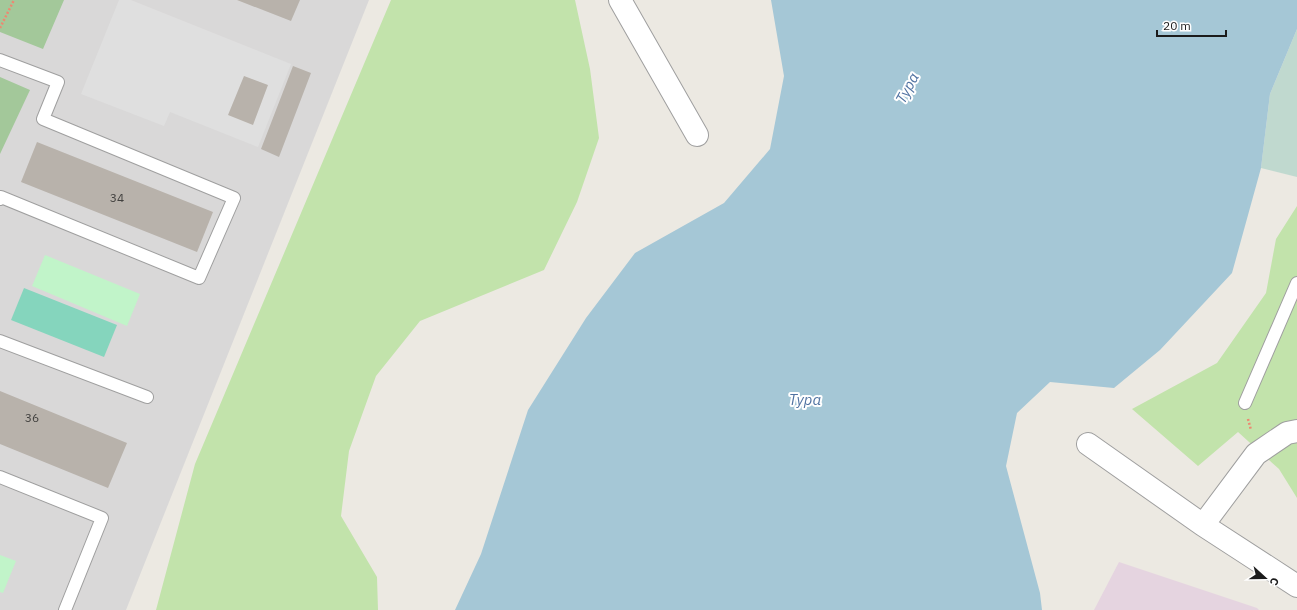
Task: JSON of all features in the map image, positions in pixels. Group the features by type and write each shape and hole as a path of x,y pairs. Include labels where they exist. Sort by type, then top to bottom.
{"street":[{"path":"620,0 697,135"},
{"path":"1203,525 1256,454 1287,433 1297,431"},
{"path":"1088,444 1203,525 1297,586"}],"lane":[{"path":"0,60 58,82 43,119 234,198 200,278 1,197 0,199"},
{"path":"1245,403 1297,283"},
{"path":"0,341 147,397"},
{"path":"0,477 102,518 65,610"}],"path":[{"path":"0,28 14,0"}],"shaded area":[{"path":"0,0 369,0 126,610 0,610"},
{"path":"119,0 131,0 291,64 258,147 170,112 164,126 81,94"},
{"path":"1119,562 1257,608 1259,610 1094,610"}],"green space":[{"path":"0,0 64,0 43,49 0,32"},
{"path":"391,0 575,0 590,69 599,138 577,202 544,270 420,321 376,376 349,451 341,516 377,577 378,610 156,610 195,464"},
{"path":"1297,29 1297,177 1261,168 1270,94"},
{"path":"0,77 30,90 0,154"},
{"path":"1297,206 1297,498 1279,469 1238,432 1198,466 1132,409 1217,363 1266,293 1276,239"},
{"path":"45,255 140,294 127,326 32,286"},
{"path":"24,288 117,325 104,357 11,320"},
{"path":"0,555 16,561 3,593 0,592"}],"water":[{"name":"Тура","path":"771,0 1297,0 1297,29 1270,94 1261,168 1232,273 1160,350 1114,388 1050,382 1017,413 1006,466 1040,593 1042,610 455,610 481,554 528,410 586,318 635,253 724,203 770,149 784,76"}],"building":[{"path":"237,0 300,0 291,21"},
{"path":"293,66 311,73 279,157 261,149"},
{"path":"244,76 268,85 253,125 228,115"},
{"path":"37,142 213,212 197,252 21,182"},
{"path":"0,391 127,443 108,488 0,444"}]}
